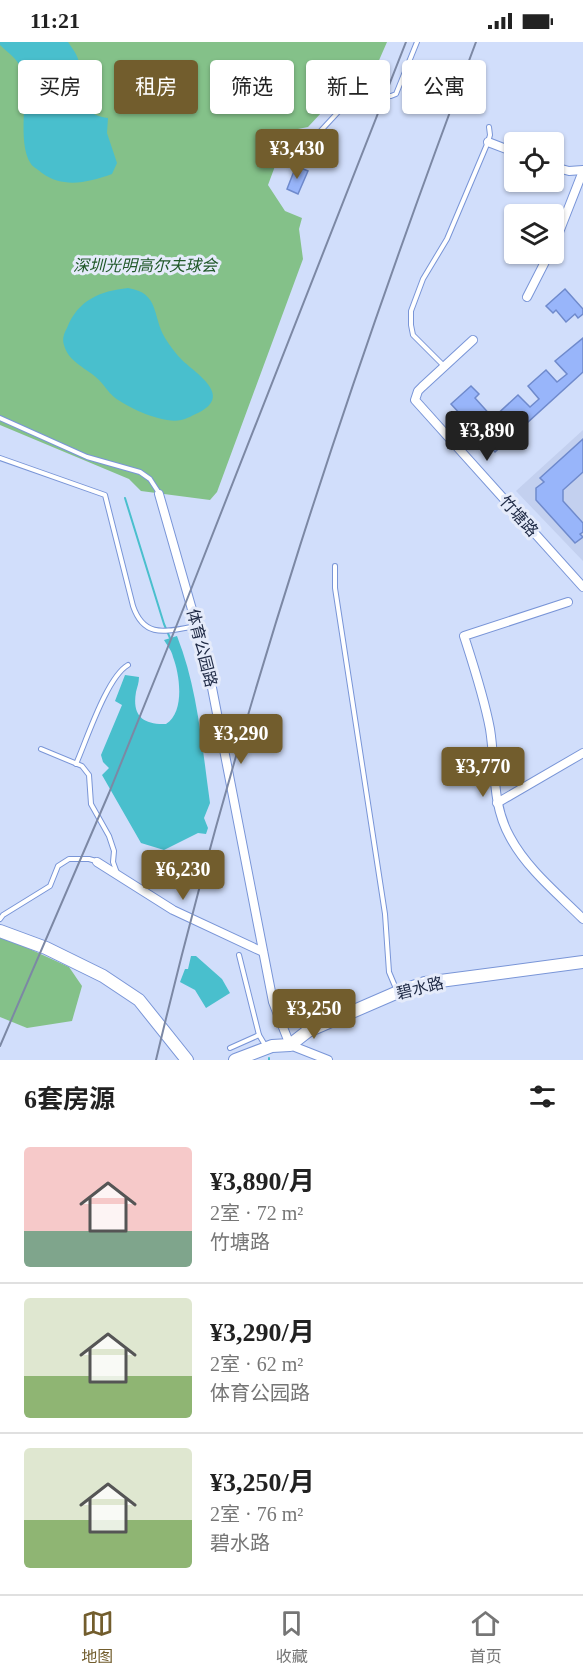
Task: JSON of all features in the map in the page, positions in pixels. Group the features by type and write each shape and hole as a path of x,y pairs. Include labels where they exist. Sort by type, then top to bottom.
{"street":[{"path":"488,142 504,148"},
{"path":"564,170 583,171 564,219"},
{"path":"527,297 544,264"},
{"name":"竹塘路","path":"473,340 418,392 416,400 583,586"},
{"name":"体育公园路","path":"159,494 198,626 214,696 273,1002 290,1045"},
{"path":"568,602 464,636 478,677 487,714 497,802 508,834 520,854 583,920"},
{"path":"497,802 583,753"},
{"path":"97,862 172,910 263,952"},
{"path":"0,931 46,948 103,976 139,1000 187,1060"},
{"name":"碧水路","path":"235,1060 272,1046 290,1045 308,1031 398,992 425,983 583,962"},
{"path":"290,1045 328,1060"}],"lane":[{"path":"298,143 302,137 315,137 340,111 358,99 396,94 417,42"},
{"path":"444,367 413,335 411,311 423,279 447,239 488,142 489,127"},
{"path":"0,418 87,457 140,472 150,479 159,494"},
{"path":"0,458 105,495 135,613 148,628 160,632 198,626"},
{"path":"335,566 335,588 385,914 389,972 398,992"},
{"path":"76,764 104,699 122,669 129,665"},
{"path":"41,749 82,766 90,775 91,804 109,836 114,851 113,862 118,874"},
{"path":"0,919 50,886 58,866 69,859 89,859 97,862"},
{"path":"239,955 259,1035 267,1048"},
{"path":"230,1048 259,1035"}],"shaded area":[{"path":"0,42 68,42 78,60 18,60 18,63 0,45"},
{"path":"24,114 94,114 108,118 107,133 117,163 112,174 86,181 68,182 50,178 32,165 24,143"},
{"path":"128,288 138,291 150,300 161,330 175,353 203,379 213,393 213,400 198,413 174,421 165,420 128,406 114,397 99,380 74,361 66,351 63,343 65,332 77,310 99,295"},
{"path":"583,430 583,561 516,491"},
{"path":"177,636 195,697 210,803 204,818 208,828 206,834 198,833 164,850 141,843 102,775 109,768 103,762 101,755 122,705 115,701 125,675 139,677 135,700 140,717 158,724 166,724 172,718 178,702 178,673 171,650 164,640"},
{"path":"191,956 196,956 222,979 230,993 206,1008 195,990 180,982 185,969 188,969"}],"green space":[{"name":"深圳光明高尔夫球会","path":"0,42 387,42 379,60 306,60 306,114 320,114 308,127 288,131 268,185 285,211 302,218 299,229 303,259 217,492 210,500 141,491 129,479 0,425"},
{"path":"0,937 69,967 82,986 72,1021 27,1028 0,1017"}],"building":[{"path":"296,166 308,171 298,194 287,189"},
{"path":"565,289 583,309 583,314 578,318 575,314 566,322 556,310 553,313 546,306"},
{"path":"583,338 583,372 495,452 451,404 471,386 479,394 475,398 493,418 518,395 530,407 539,399 528,386 546,370 557,382 567,374 555,361"},
{"path":"583,439 583,472 563,490 563,501 583,523 583,532 580,534 583,537 575,543 536,500 536,488 544,482 540,478"}],"waterway":[{"path":"125,498 170,638"}],"railway":[{"path":"0,1046 109,793 406,42"},
{"path":"156,1060 223,802 300,546 341,419 476,42"}]}
